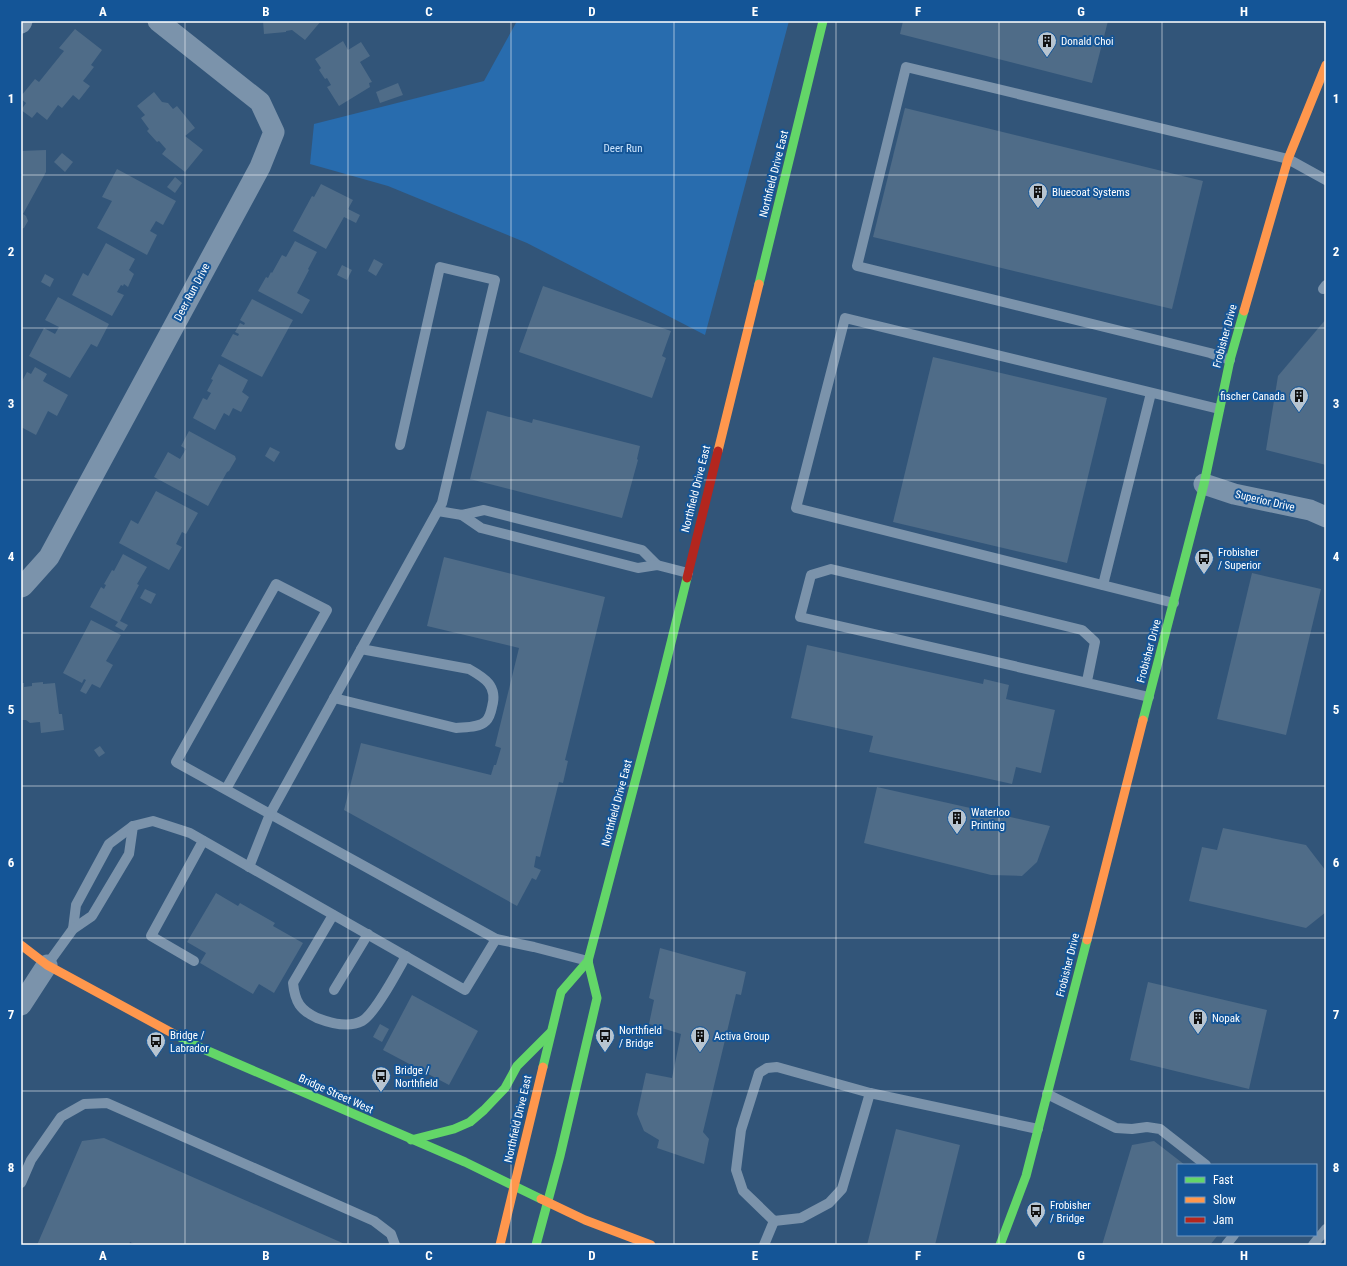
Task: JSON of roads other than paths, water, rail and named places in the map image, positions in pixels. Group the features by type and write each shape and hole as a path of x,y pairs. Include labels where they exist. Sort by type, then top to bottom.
{"main road":[{"name":"Northfield Drive East","path":"500,1245 561,992 588,961 659,691 823,21"},
{"name":"Frobisher Drive","path":"1000,1245 1026,1176 1204,484 1230,360 1288,159 1326,65"},
{"name":"Bridge Street West","path":"21,945 47,965 200,1048 465,1162 585,1220 651,1245"},
{"name":"Northfield Drive East","path":"536,1245 598,998 588,961"},
{"path":"411,1140 454,1129 470,1122 505,1088 517,1066 550,1033"}],"street":[{"name":"Deer Run Drive","path":"21,587 24,586 49,557 260,167 274,132 260,102 158,21"},
{"name":"Superior Drive","path":"1204,484 1234,494 1310,510 1326,517"},
{"path":"21,1005 47,965"}],"lane":[{"path":"1230,360 1210,353 857,266 906,67 1288,159 1326,180"},
{"path":"249,867 270,814 442,503 495,280 440,267 400,445"},
{"path":"1174,603 796,508 845,318 1219,409"},
{"path":"1103,586 1150,393"},
{"path":"438,511 462,515 484,510 642,550 657,565"},
{"path":"462,515 481,528 638,568 657,565 688,574"},
{"path":"1087,681 1095,642 1082,630 831,569 811,575 800,617 1087,681 1149,697"},
{"path":"226,789 327,610 276,584 176,762 496,939 588,961"},
{"path":"334,698 456,728 476,726 486,722 491,712 494,699 492,687 482,677 469,670 361,649"},
{"path":"73,929 76,905 108,844 133,826 152,820 190,833 466,990 496,939"},
{"path":"47,965 73,929 92,916 129,854 133,826"},
{"path":"194,961 151,936 204,841"},
{"path":"333,915 293,983 294,994 299,1006 311,1015 328,1022 344,1025 361,1022 371,1014 406,956"},
{"path":"334,990 368,934"},
{"path":"774,1221 744,1191 736,1170 741,1130 759,1073 767,1068 778,1068 870,1093 1038,1129"},
{"path":"774,1221 801,1218 830,1203 842,1189 870,1093"},
{"path":"1047,1094 1116,1128 1132,1129 1147,1127 1160,1130 1205,1164"},
{"path":"21,1183 31,1160 61,1117 84,1104 107,1103 374,1221 391,1234 395,1245"},
{"path":"764,1245 774,1221"},
{"path":"1313,1245 1326,1229"},
{"path":"1226,1245 1233,1236"}],"place":[{"name":"Donald Choi","path":"1047,58"},
{"name":"Bluecoat Systems","path":"1038,209"},
{"name":"fischer Canada","path":"1299,413"},
{"name":"Frobisher / Superior","path":"1204,575"},
{"name":"Waterloo Printing","path":"957,835"},
{"name":"Nopak","path":"1198,1035"},
{"name":"Northfield / Bridge","path":"605,1053"},
{"name":"Activa Group","path":"700,1053"},
{"name":"Bridge / Labrador","path":"156,1058"},
{"name":"Bridge / Northfield","path":"381,1093"},
{"name":"Frobisher / Bridge","path":"1036,1228"}],"park label":[{"name":"Deer Run","path":"623,148"}]}
